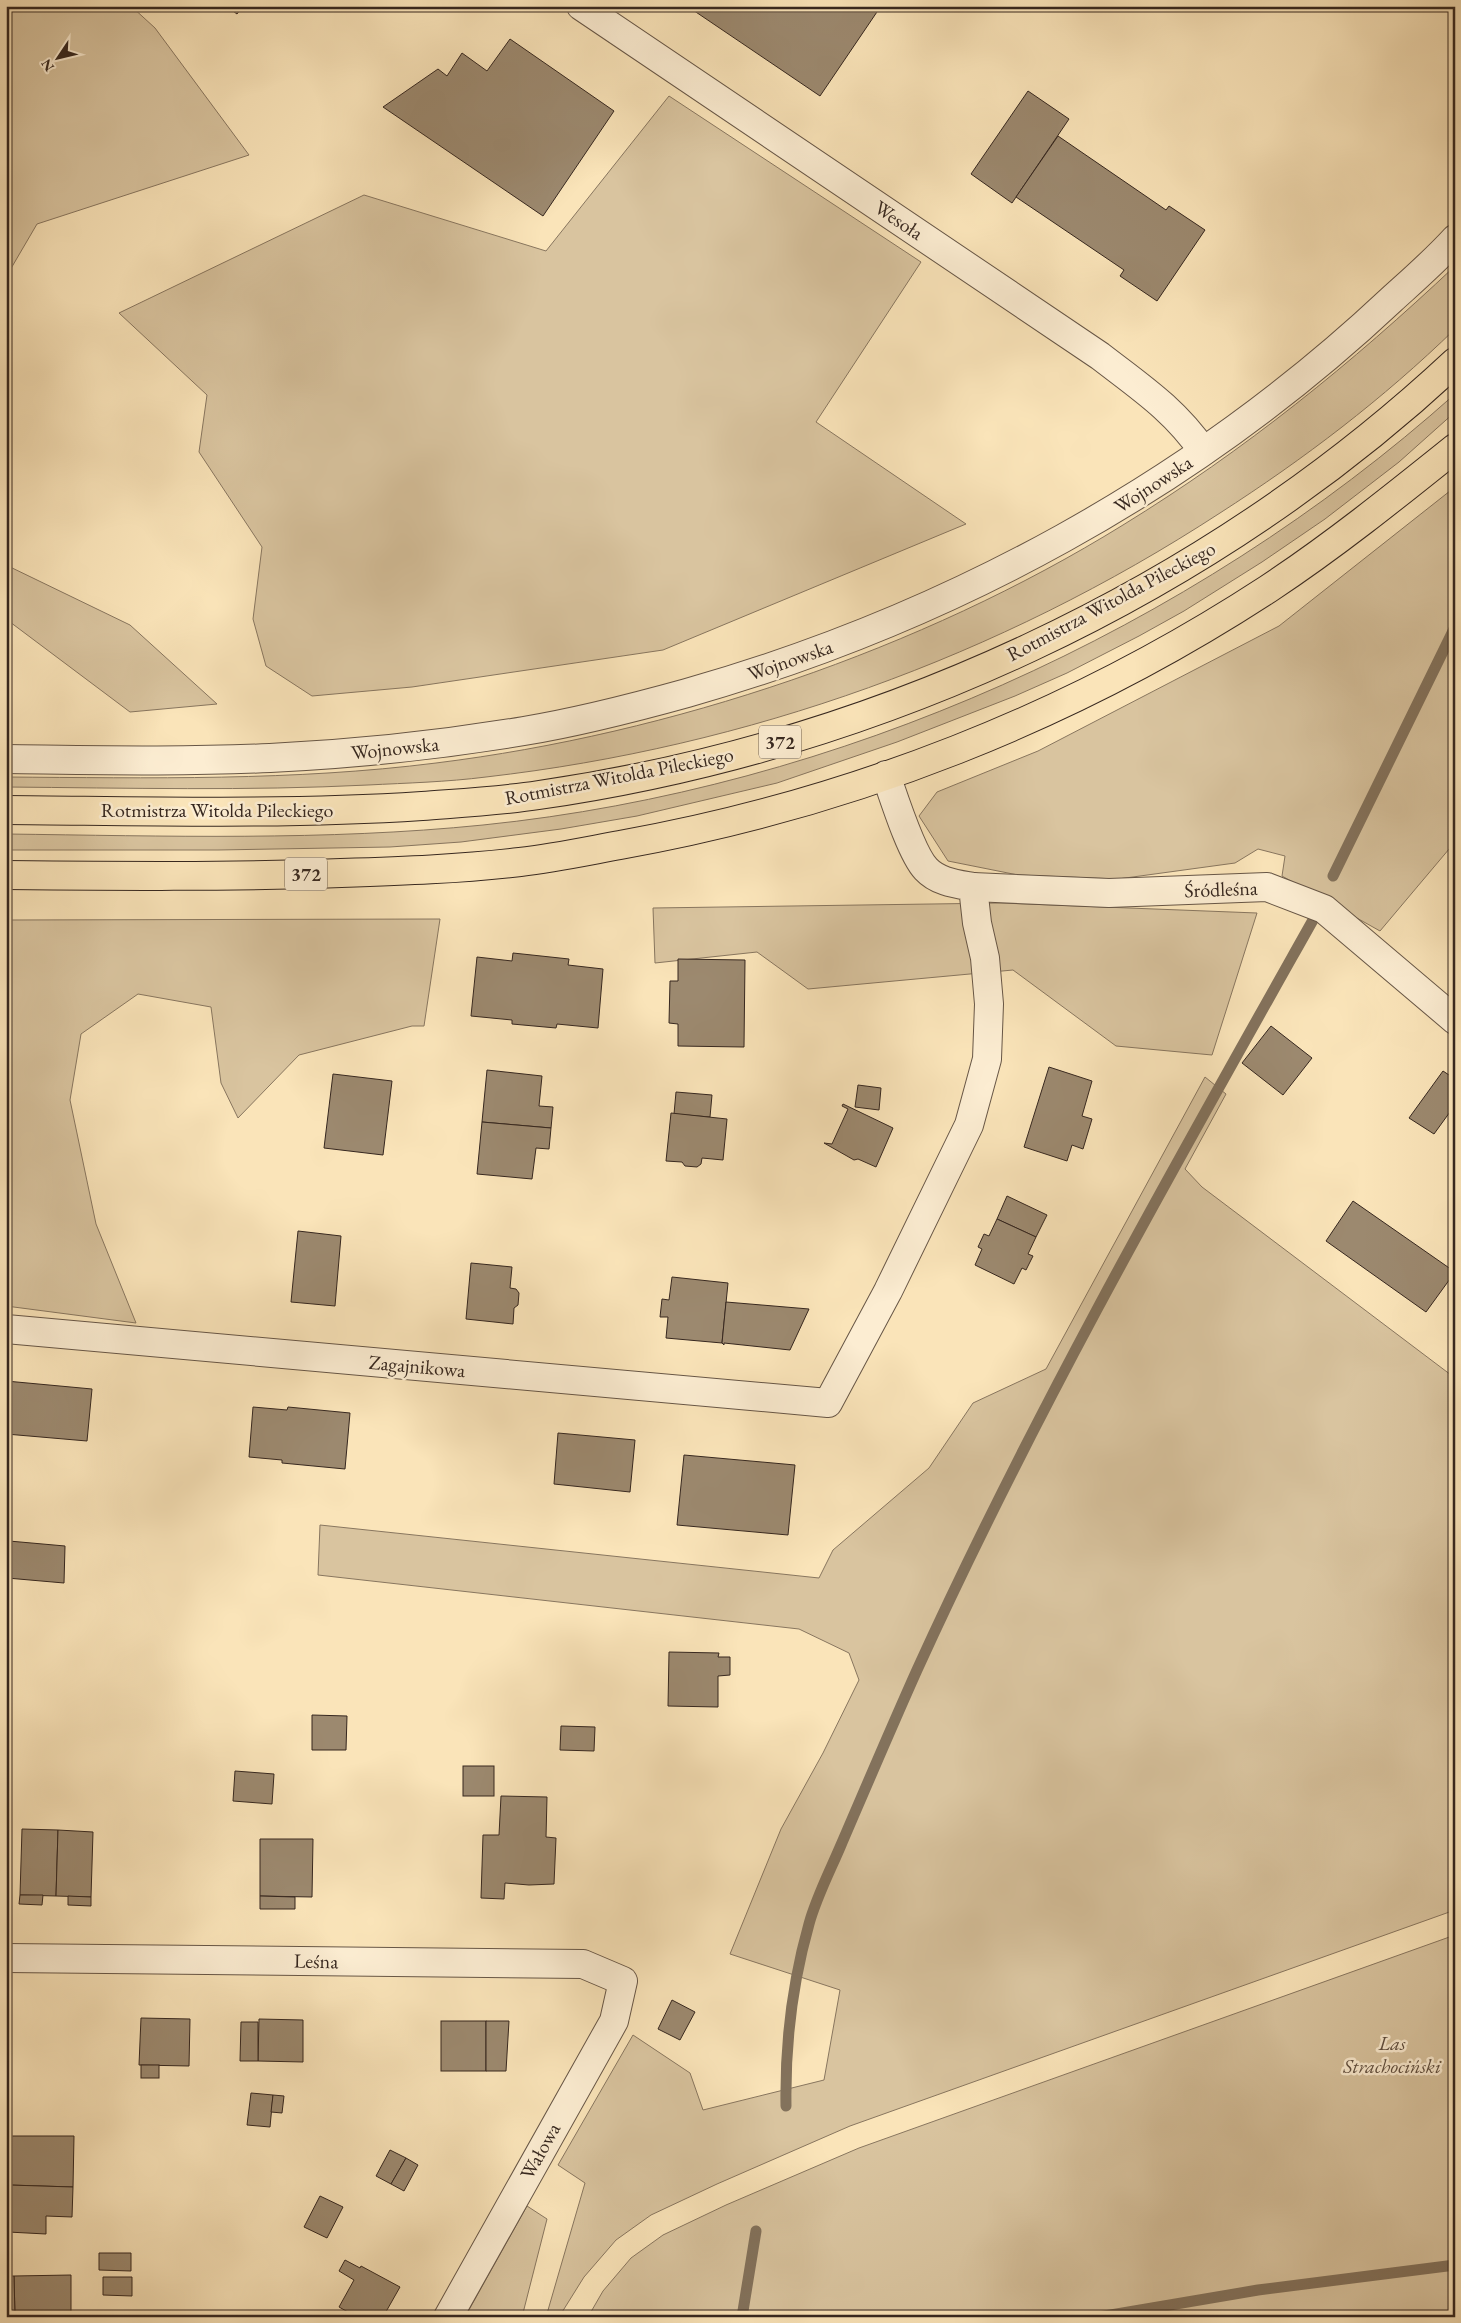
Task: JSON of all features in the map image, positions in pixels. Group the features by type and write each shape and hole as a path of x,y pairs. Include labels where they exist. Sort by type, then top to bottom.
{"main road":[{"name":"Rotmistrza Witolda Pileckiego","path":"6,810 281,812 447,804 538,795 666,772 755,750 860,716 958,679 1054,636 1143,589 1232,536 1350,453 1455,362"},
{"name":"372","path":"6,875 249,876 395,871 522,862 691,832 784,808 886,775 975,743 1080,695 1164,651 1282,579 1381,507 1455,448"}],"street":[{"name":"Wesoła","path":"581,6 1100,356 1168,409 1187,427 1203,451"},
{"name":"Wojnowska","path":"6,759 248,758 358,752 526,731 622,711 753,674 835,645 915,611 1034,555 1146,490 1298,383 1359,331 1455,239"},
{"name":"Śródleśna","path":"886,775 916,852 926,869 945,881 973,887 1109,893 1267,887 1324,909 1455,1020"},
{"name":"Zagajnikowa","path":"6,1329 828,1403 888,1290 969,1125 987,1059 989,1004 985,958 977,923 973,887"},
{"name":"Leśna","path":"6,1958 582,1964 623,1981"},
{"name":"Wałowa","path":"448,2317 614,2021 623,1981"}],"green space":[{"path":"12,6 131,6 155,28 249,155 37,224 6,277 6,12"},
{"path":"669,96 921,262 816,422 966,524 663,650 412,687 312,696 266,666 253,619 262,547 199,452 207,395 119,313 364,195 546,251"},
{"path":"1455,266 1455,329 1400,380 1312,450 1220,513 1136,564 1049,611 960,652 868,688 775,718 680,743 584,763 471,779 278,788 6,787 6,777 167,778 275,776 383,769 436,763 525,750 614,731 703,708 792,680 879,648 963,611 1045,570 1123,525 1212,467 1296,404 1376,337"},
{"path":"1455,394 1455,412 1399,462 1325,519 1262,562 1184,611 1067,673 1015,696 897,742 777,783 637,816 561,829 461,842 390,847 218,850 6,850 6,834 305,835 424,830 483,825 616,806 747,776 876,735 1002,685 1124,625 1241,556 1352,479"},
{"path":"1455,487 1455,842 1380,931 1282,876 1285,856 1258,849 1235,863 1118,879 1018,875 948,861 919,816 937,792 1038,751 1279,626"},
{"path":"6,565 130,625 217,704 130,712 6,619"},
{"path":"1001,903 1257,913 1212,1055 1116,1046 1013,970 808,989 757,952 655,963 653,908"},
{"path":"440,919 424,1026 412,1026 299,1055 238,1118 221,1083 211,1007 138,994 81,1034 70,1100 96,1224 136,1323 6,1306 6,920"},
{"path":"1205,1077 1226,1094 1185,1169 1202,1187 1455,1378 1455,1910 850,2126 717,2184 651,2215 616,2240 584,2277 559,2317 546,2317 585,2183 558,2165 633,2035 690,2073 703,2110 824,2080 840,1990 730,1954 781,1829 823,1753 859,1680 849,1653 799,1629 318,1575 320,1525 819,1578 833,1550 929,1468 973,1403 1046,1369"},
{"name":"Las Strachociński","path":"1455,1935 1455,2317 588,2317 603,2291 631,2258 663,2235 726,2205 859,2148"},
{"path":"527,2206 547,2219 522,2317 465,2317"}],"building":[{"path":"226,6 243,6 237,14"},
{"path":"687,6 881,6 820,96"},
{"path":"510,39 614,111 543,216 383,107 438,69 447,76 462,53 487,71"},
{"path":"1028,91 1069,119 1012,203 971,174"},
{"path":"1058,136 1166,210 1169,206 1205,230 1157,301 1120,276 1124,270 1016,197"},
{"path":"513,953 569,959 568,965 603,969 598,1028 557,1024 556,1028 512,1024 512,1020 471,1016 477,957 512,961"},
{"path":"678,959 745,960 744,1047 678,1046 678,1024 669,1023 670,981 678,981"},
{"path":"1271,1026 1312,1058 1283,1095 1242,1063"},
{"path":"1049,1067 1092,1081 1082,1116 1092,1119 1083,1149 1072,1145 1067,1161 1024,1147"},
{"path":"487,1070 542,1076 539,1106 553,1107 551,1128 482,1122"},
{"path":"1443,1071 1455,1079 1455,1105 1434,1134 1409,1118"},
{"path":"333,1074 392,1081 383,1155 324,1148"},
{"path":"858,1085 881,1088 879,1110 855,1107"},
{"path":"676,1092 712,1095 710,1117 674,1114"},
{"path":"843,1104 893,1128 876,1167 858,1159 854,1160 824,1143 832,1144 848,1109 842,1106"},
{"path":"671,1113 727,1119 723,1160 702,1158 701,1164 697,1167 685,1166 682,1162 666,1161"},
{"path":"482,1122 551,1128 549,1149 536,1148 532,1179 477,1174"},
{"path":"1007,1196 1047,1215 1036,1237 997,1219"},
{"path":"1353,1201 1455,1272 1426,1312 1326,1241"},
{"path":"997,1219 1036,1237 1028,1254 1033,1256 1026,1270 1022,1268 1014,1284 975,1265 982,1249 978,1247 984,1234 989,1236"},
{"path":"298,1231 341,1236 335,1306 291,1302"},
{"path":"471,1263 512,1267 510,1288 516,1289 519,1293 518,1305 514,1308 513,1324 466,1319"},
{"path":"672,1277 728,1283 722,1343 666,1338 668,1317 660,1317 662,1299 669,1300"},
{"path":"726,1302 809,1309 790,1350 724,1343 724,1345 722,1343"},
{"path":"6,1381 92,1389 87,1441 6,1434"},
{"path":"253,1407 287,1410 288,1407 350,1413 345,1469 282,1463 282,1460 249,1457"},
{"path":"558,1433 635,1440 630,1492 554,1484"},
{"path":"684,1455 795,1465 788,1535 677,1525"},
{"path":"6,1541 9,1541 7,1578 6,1578"},
{"path":"9,1541 65,1546 64,1583 7,1578"},
{"path":"669,1652 719,1653 718,1657 730,1657 730,1675 718,1676 718,1707 668,1706"},
{"path":"312,1715 347,1716 346,1750 312,1750"},
{"path":"561,1726 595,1727 594,1751 560,1750"},
{"path":"463,1766 494,1766 494,1796 463,1796"},
{"path":"235,1771 274,1774 272,1804 233,1801"},
{"path":"501,1796 547,1797 546,1837 556,1838 554,1884 529,1885 505,1883 504,1899 481,1898 483,1835 499,1835"},
{"path":"22,1829 58,1830 56,1896 20,1895"},
{"path":"58,1830 93,1832 91,1897 56,1896"},
{"path":"260,1839 313,1839 312,1897 260,1896"},
{"path":"20,1895 43,1895 42,1905 19,1904"},
{"path":"68,1896 91,1897 91,1906 68,1905"},
{"path":"260,1896 295,1897 295,1909 260,1909"},
{"path":"672,2000 695,2012 680,2040 658,2029"},
{"path":"141,2018 190,2019 189,2066 139,2065"},
{"path":"259,2019 303,2020 303,2062 258,2061"},
{"path":"441,2021 486,2021 486,2071 441,2071"},
{"path":"486,2021 509,2021 506,2071 486,2071"},
{"path":"241,2022 258,2022 258,2061 240,2061"},
{"path":"141,2065 159,2065 159,2078 141,2078"},
{"path":"251,2093 273,2095 270,2127 247,2125"},
{"path":"273,2095 284,2096 282,2113 271,2112"},
{"path":"11,2136 74,2136 73,2187 9,2185"},
{"path":"390,2150 406,2158 391,2184 376,2176"},
{"path":"406,2158 418,2165 404,2191 391,2184"},
{"path":"9,2185 73,2187 72,2217 46,2216 46,2234 8,2232"},
{"path":"320,2196 343,2207 327,2238 304,2227"},
{"path":"6,2241 11,2241 10,2270 6,2270"},
{"path":"99,2253 131,2253 131,2271 99,2270"},
{"path":"345,2260 360,2268 361,2266 400,2287 383,2317 357,2317 339,2307 354,2280 339,2271"},
{"path":"71,2275 71,2317 15,2317 14,2276"},
{"path":"6,2276 14,2276 15,2317 6,2317"},
{"path":"103,2277 132,2277 132,2296 103,2295"}],"waterway":[{"path":"1333,876 1455,627"},
{"path":"786,2106 788,2037 798,1969 809,1924 815,1904 907,1692 962,1574 1057,1385 1157,1198 1313,920"},
{"path":"742,2317 756,2231"},
{"path":"1099,2317 1258,2290 1455,2265"}]}
